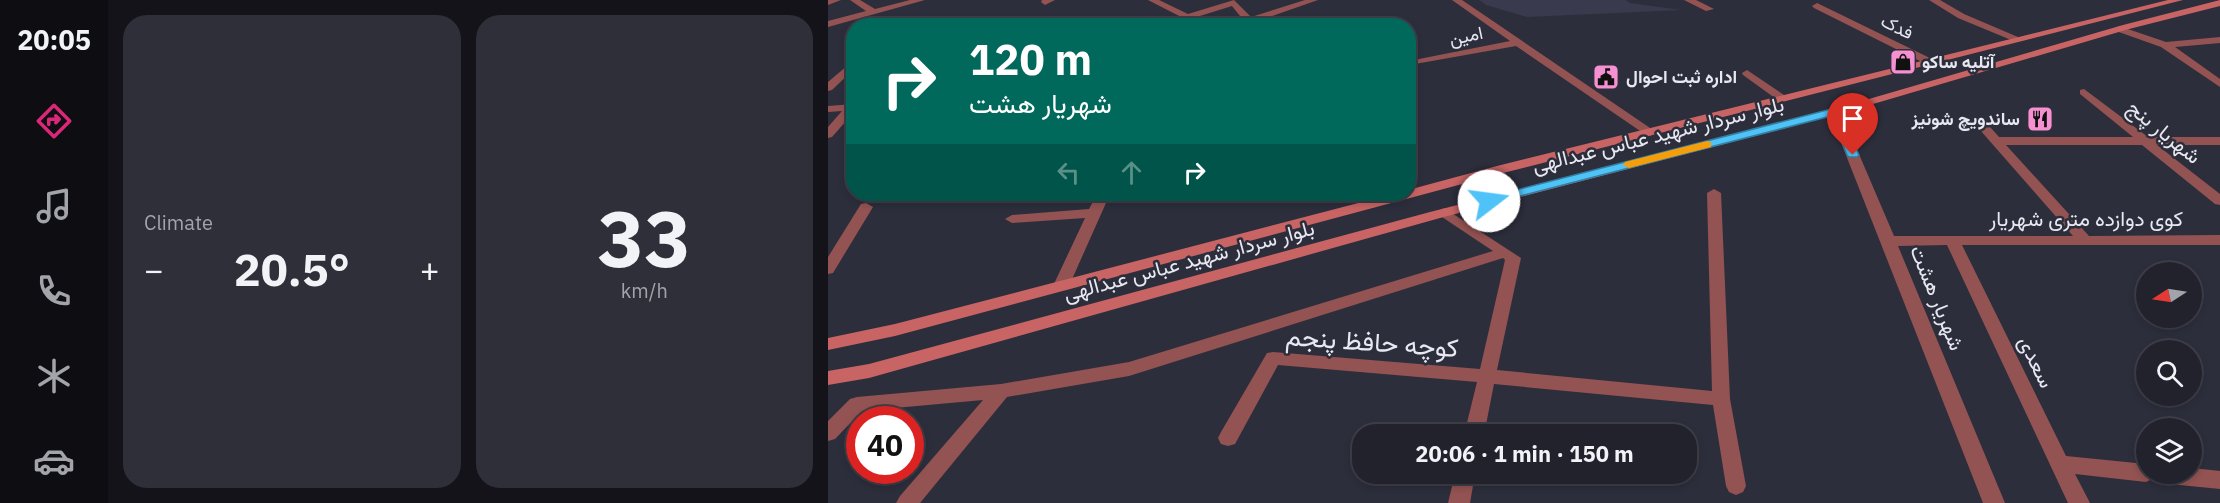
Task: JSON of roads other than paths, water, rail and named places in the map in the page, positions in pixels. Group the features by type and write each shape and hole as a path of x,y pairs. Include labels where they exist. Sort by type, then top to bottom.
{"street":[{"path":"828,2 837,0"},
{"path":"854,0 873,12"},
{"path":"850,18 921,0"},
{"path":"1152,0 1187,17 1237,1 1248,18"},
{"path":"1265,18 1314,0"},
{"path":"1456,0 1660,143"},
{"path":"1688,0 1710,9"},
{"path":"1933,0 1961,16 2020,40"},
{"name":"بلوار سردار شهید عباس عبدالهی","path":"828,378 869,371 1444,212 1660,143 1783,99 2179,0"},
{"name":"بلوار سردار شهید عباس عبدالهی","path":"1416,191 1660,143 1835,112 2119,29 2220,3"},
{"name":"فدک","path":"1817,6 1930,62"},
{"path":"828,24 846,19"},
{"path":"2119,29 2165,45 2220,84"},
{"path":"2165,45 2220,40"},
{"name":"امین","path":"1419,62 1519,42"},
{"path":"828,88 846,71"},
{"path":"1747,73 1783,99"},
{"name":"شهریار پنج","path":"2084,92 2220,201"},
{"path":"828,109 846,108"},
{"name":"شهریار هشت","path":"1835,112 1994,503"},
{"path":"828,134 846,115"},
{"path":"1979,123 1998,141 2085,240"},
{"path":"1998,141 2220,141"},
{"path":"1714,193 1721,399 1736,486"},
{"path":"1061,285 1100,201"},
{"name":"بلوار سردار شهید عباس عبدالهی","path":"828,344 895,330 1376,201"},
{"path":"828,268 866,207"},
{"path":"1444,212 1513,258 1476,424"},
{"path":"1012,219 1094,213"},
{"name":"کوی دوازده متری شهریار","path":"1889,241 2220,240"},
{"name":"سعدی","path":"1952,241 2079,503"},
{"path":"828,433 857,404 1001,391 1129,369 1504,253"},
{"name":"کوچه حافظ پنجم","path":"1227,438 1273,358 1487,376"},
{"path":"1487,376 1721,399"},
{"path":"907,503 1001,391"},
{"path":"2061,464 2136,472"},
{"path":"2202,478 2220,480"},
{"path":"1459,503 1463,484"}],"place":[{"name":"آتلیه ساکو","path":"1903,62"},
{"name":"اداره ثبت احوال","path":"1606,77"},
{"name":"ساندویچ شونیز","path":"2040,119"}]}
